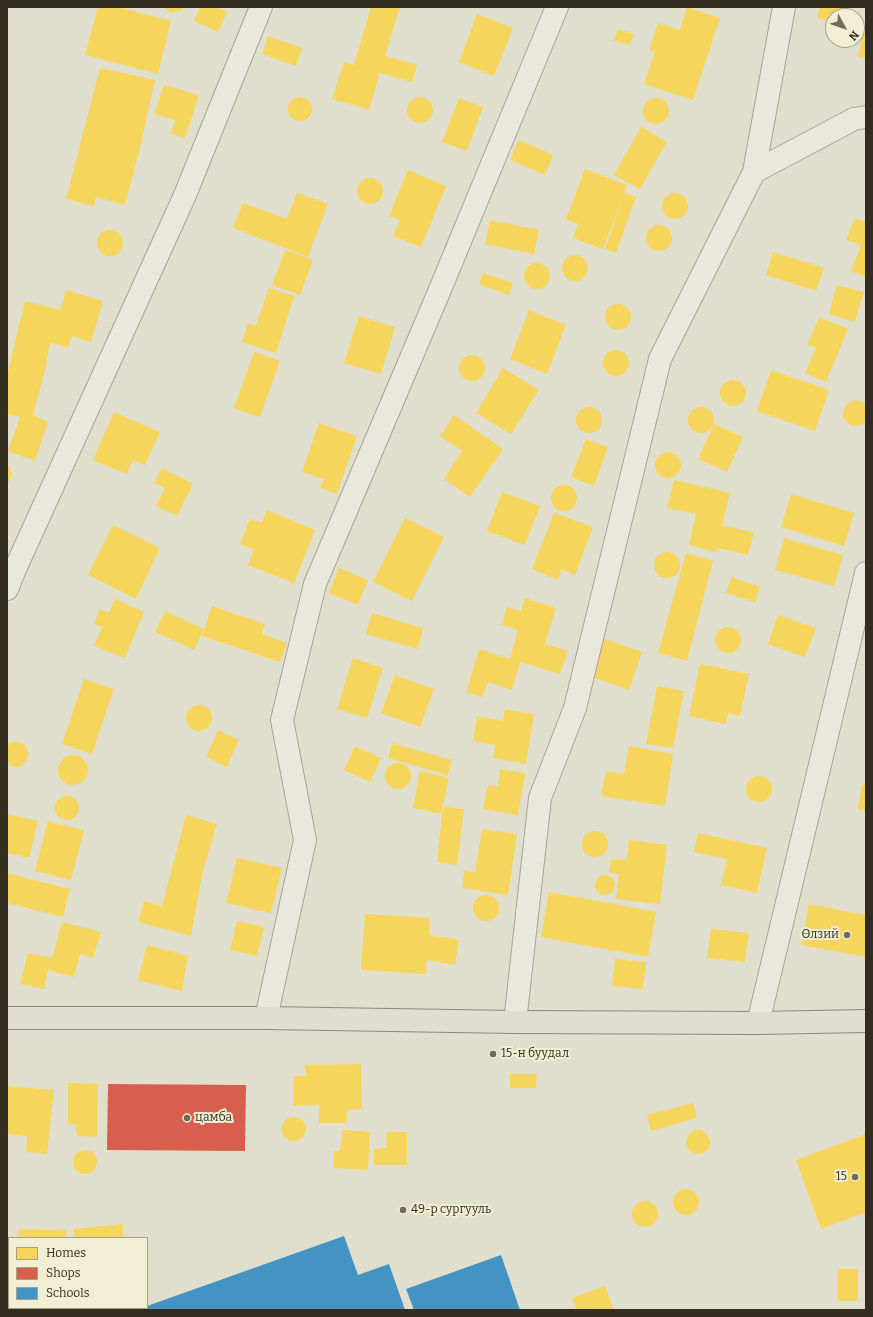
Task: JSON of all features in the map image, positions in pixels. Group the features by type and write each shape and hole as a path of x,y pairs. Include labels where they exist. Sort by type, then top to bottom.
{"main road":[{"path":"7,1018 266,1018 515,1022 758,1023 866,1021"}],"street":[{"path":"7,589 185,195 261,7"},
{"path":"266,1018 305,840 282,720 315,584 439,292 557,7"},
{"path":"515,1022 540,798 575,708 660,359 754,172 784,7"},
{"path":"754,172 854,119 866,117"},
{"path":"758,1023 866,573"}],"building: Homes":[{"path":"98,7 118,7 171,21 158,74 85,55"},
{"path":"163,7 185,7 180,11 172,13"},
{"path":"200,7 216,7 227,12 218,32 194,21"},
{"path":"371,7 400,7 385,56 417,65 412,82 380,73 369,110 332,99 344,62 354,65"},
{"path":"687,7 720,18 693,100 644,84 655,52 649,50 658,23 680,30"},
{"path":"820,7 844,8 825,8 825,20 817,18"},
{"path":"477,14 513,28 494,76 459,62"},
{"path":"618,29 634,34 630,45 614,41"},
{"path":"866,34 866,58 858,57 860,48 865,48"},
{"path":"268,36 302,48 296,66 262,54"},
{"path":"100,68 155,80 140,148 125,205 96,197 94,206 66,199"},
{"path":"164,85 199,95 185,138 171,134 175,120 154,114"},
{"path":"300,97 309,100 312,109 309,118 300,121 291,118 288,109 291,100"},
{"path":"420,97 429,101 433,110 429,119 420,123 411,119 407,110 411,101"},
{"path":"459,98 483,107 467,151 442,142"},
{"path":"656,98 665,102 669,111 665,120 656,124 647,120 643,111 647,102"},
{"path":"641,127 667,142 640,189 614,175"},
{"path":"519,140 553,155 545,175 510,160"},
{"path":"585,169 627,185 624,193 636,197 616,253 605,249 622,199 603,249 573,238 578,224 566,219"},
{"path":"408,170 446,186 421,247 393,236 400,220 389,216"},
{"path":"370,178 379,182 383,191 379,200 370,204 361,200 357,191 361,182"},
{"path":"297,193 328,204 308,257 233,228 243,203 287,219"},
{"path":"675,193 684,197 688,206 684,215 675,219 666,215 662,206 666,197"},
{"path":"855,218 866,222 866,277 851,271 861,245 846,240"},
{"path":"490,220 539,230 534,254 485,244"},
{"path":"659,225 668,229 672,238 668,247 659,251 650,247 646,238 650,229"},
{"path":"110,230 119,234 123,243 119,252 110,256 101,252 97,243 101,234"},
{"path":"285,250 313,260 300,295 272,285"},
{"path":"773,252 824,268 816,291 766,275"},
{"path":"575,255 584,259 588,268 584,277 575,281 566,277 562,268 566,259"},
{"path":"537,263 546,267 550,276 546,285 537,289 528,285 524,276 528,267"},
{"path":"483,273 513,283 509,295 479,284"},
{"path":"837,285 864,292 855,322 829,314"},
{"path":"269,288 294,296 276,353 242,342 248,323 256,326"},
{"path":"66,290 103,301 91,342 72,336 68,348 50,343 45,370 33,415 48,422 35,461 8,451 20,417 7,414 7,376 25,301 60,310"},
{"path":"618,304 627,308 631,317 627,326 618,330 609,326 605,317 609,308"},
{"path":"529,310 566,325 547,374 510,359"},
{"path":"359,316 395,327 381,374 344,363"},
{"path":"819,317 848,329 826,382 805,373 816,348 807,345"},
{"path":"616,350 625,354 629,363 625,372 616,376 607,372 603,363 607,354"},
{"path":"254,352 280,361 260,417 234,408"},
{"path":"472,355 481,359 485,368 481,377 472,381 463,377 459,368 463,359"},
{"path":"503,368 539,390 511,434 476,413"},
{"path":"771,370 829,390 815,431 757,411"},
{"path":"733,380 742,384 746,393 742,402 733,406 724,402 720,393 724,384"},
{"path":"854,400 862,402 866,405 866,421 862,425 853,426 843,417 846,405"},
{"path":"589,407 598,411 602,420 598,429 589,433 580,429 576,420 580,411"},
{"path":"701,407 710,411 714,420 710,429 701,433 692,429 688,420 692,411"},
{"path":"114,412 160,432 145,465 133,460 127,474 93,460"},
{"path":"454,415 503,449 470,497 444,479 462,451 440,436"},
{"path":"319,423 357,436 337,494 320,488 324,479 302,472"},
{"path":"714,424 743,437 727,472 698,459"},
{"path":"586,439 608,447 594,486 571,477"},
{"path":"668,452 677,456 681,465 677,474 668,478 659,474 655,465 659,456"},
{"path":"7,464 10,468 12,476 7,484"},
{"path":"162,468 193,484 177,516 156,506 165,488 154,483"},
{"path":"674,480 730,493 722,525 754,533 748,555 717,548 716,552 689,545 696,514 667,508"},
{"path":"564,485 573,489 577,498 573,507 564,511 555,507 551,498 555,489"},
{"path":"502,492 540,506 525,545 487,531"},
{"path":"791,494 854,513 844,546 781,527"},
{"path":"267,510 315,530 294,583 248,565 254,550 240,544 250,519 262,523"},
{"path":"554,513 593,527 575,575 562,569 558,580 532,569"},
{"path":"405,518 444,537 412,601 373,582"},
{"path":"113,525 160,548 136,599 88,575"},
{"path":"784,538 843,555 834,586 775,570"},
{"path":"667,552 676,556 680,565 676,574 667,578 658,574 654,565 658,556"},
{"path":"686,553 713,561 687,661 658,653"},
{"path":"339,568 368,580 358,605 329,593"},
{"path":"731,577 760,587 755,602 726,593"},
{"path":"525,598 556,608 545,644 568,651 560,674 520,662 512,690 488,682 482,697 466,692 479,649 510,659 518,630 502,625 507,607 521,611"},
{"path":"115,599 144,612 125,658 94,646 102,627 94,624 100,609 109,613"},
{"path":"212,606 265,624 262,634 287,643 280,662 202,636"},
{"path":"165,611 204,629 194,650 155,632"},
{"path":"372,613 423,628 418,649 366,634"},
{"path":"778,615 816,628 805,657 768,644"},
{"path":"728,627 737,631 741,640 737,649 728,653 719,649 715,640 719,631"},
{"path":"602,638 642,652 629,690 589,676"},
{"path":"353,658 383,668 367,718 337,709"},
{"path":"700,664 749,674 740,716 728,713 726,724 689,716"},
{"path":"395,675 434,689 420,727 381,713"},
{"path":"84,679 114,689 92,754 62,744"},
{"path":"657,686 684,691 673,748 646,744"},
{"path":"199,705 208,709 212,718 208,727 199,731 190,727 186,718 190,709"},
{"path":"505,709 534,714 526,764 493,758 495,745 473,741 477,716 503,721"},
{"path":"218,730 239,740 227,767 206,757"},
{"path":"16,741 25,745 29,754 25,763 16,767 7,762 7,746"},
{"path":"392,743 452,760 448,775 388,758"},
{"path":"355,746 381,758 370,782 344,770"},
{"path":"629,746 673,754 665,806 601,796 606,771 624,774"},
{"path":"73,755 84,759 88,770 84,781 73,785 62,781 58,770 62,759"},
{"path":"398,763 407,767 411,776 407,785 398,789 389,785 385,776 389,767"},
{"path":"500,769 525,773 518,815 483,809 488,785 498,787"},
{"path":"420,771 449,778 441,814 413,808"},
{"path":"759,776 768,780 772,789 768,798 759,802 750,798 746,789 750,780"},
{"path":"862,785 866,785 866,811 858,810"},
{"path":"67,796 76,799 79,808 76,817 67,820 58,817 55,808 58,799"},
{"path":"443,807 464,809 457,865 437,862"},
{"path":"7,814 38,821 29,858 7,853"},
{"path":"186,815 217,824 203,870 191,936 138,922 144,901 162,906"},
{"path":"48,821 84,830 71,880 35,871"},
{"path":"482,829 517,834 508,895 462,888 464,871 475,872"},
{"path":"595,831 604,835 608,844 604,853 595,857 586,853 582,844 586,835"},
{"path":"698,833 767,848 757,893 721,885 727,859 694,852"},
{"path":"629,840 667,845 660,904 616,899 619,874 609,873 611,859 627,860"},
{"path":"237,858 282,868 271,913 226,903"},
{"path":"7,873 70,889 63,917 7,903"},
{"path":"601,875 609,875 615,881 615,889 609,895 601,895 595,889 595,881"},
{"path":"549,892 656,912 648,957 541,937"},
{"path":"486,895 495,899 499,908 495,917 486,921 477,917 473,908 477,899"},
{"path":"809,904 866,915 866,957 801,945"},
{"path":"365,914 430,918 429,935 459,940 455,965 427,960 426,974 361,970"},
{"path":"237,921 264,927 257,956 230,950"},
{"path":"62,922 101,932 93,958 80,954 74,977 48,970 44,989 20,984 28,953 52,958"},
{"path":"711,929 749,933 745,962 707,958"},
{"path":"147,945 188,956 182,991 138,980"},
{"path":"615,959 646,962 643,989 612,986"},
{"path":"361,1064 362,1109 347,1110 347,1123 319,1123 319,1105 293,1106 293,1076 306,1076 305,1065"},
{"path":"510,1074 537,1074 536,1088 510,1088"},
{"path":"68,1083 98,1084 97,1137 77,1136 76,1124 68,1124"},
{"path":"7,1086 54,1090 47,1154 26,1152 27,1136 7,1134"},
{"path":"693,1103 697,1118 651,1131 647,1115"},
{"path":"294,1117 303,1120 306,1129 303,1138 294,1141 285,1138 282,1129 285,1120"},
{"path":"342,1130 370,1132 368,1170 333,1168 334,1151 340,1151"},
{"path":"698,1130 707,1133 710,1142 707,1151 698,1154 689,1151 686,1142 689,1133"},
{"path":"386,1132 407,1132 407,1165 374,1165 374,1149 387,1148"},
{"path":"866,1134 866,1212 821,1229 796,1160"},
{"path":"85,1150 94,1153 97,1162 94,1171 85,1174 76,1171 73,1162 76,1153"},
{"path":"686,1189 695,1193 699,1202 695,1211 686,1215 677,1211 673,1202 677,1193"},
{"path":"645,1201 654,1205 658,1214 654,1223 645,1227 636,1223 632,1214 636,1205"},
{"path":"123,1224 123,1237 74,1237 73,1229"},
{"path":"19,1229 66,1230 66,1237 18,1237"},
{"path":"7,1237 8,1260 7,1260"},
{"path":"837,1269 858,1269 858,1301 837,1301"},
{"path":"605,1286 614,1310 577,1310 572,1298"}],"building: Shops":[{"path":"108,1084 246,1085 245,1151 107,1150"}],"building: Schools":[{"path":"344,1236 358,1275 389,1264 405,1310 136,1310 148,1309 148,1306"},
{"path":"501,1255 520,1310 414,1310 406,1289"}],"place":[{"name":"Өлзий","path":"847,935"},
{"name":"15-н буудал","path":"493,1054"},
{"name":"цамба","path":"187,1118"},
{"name":"15","path":"855,1177"},
{"name":"49-р сургууль","path":"403,1210"}]}
